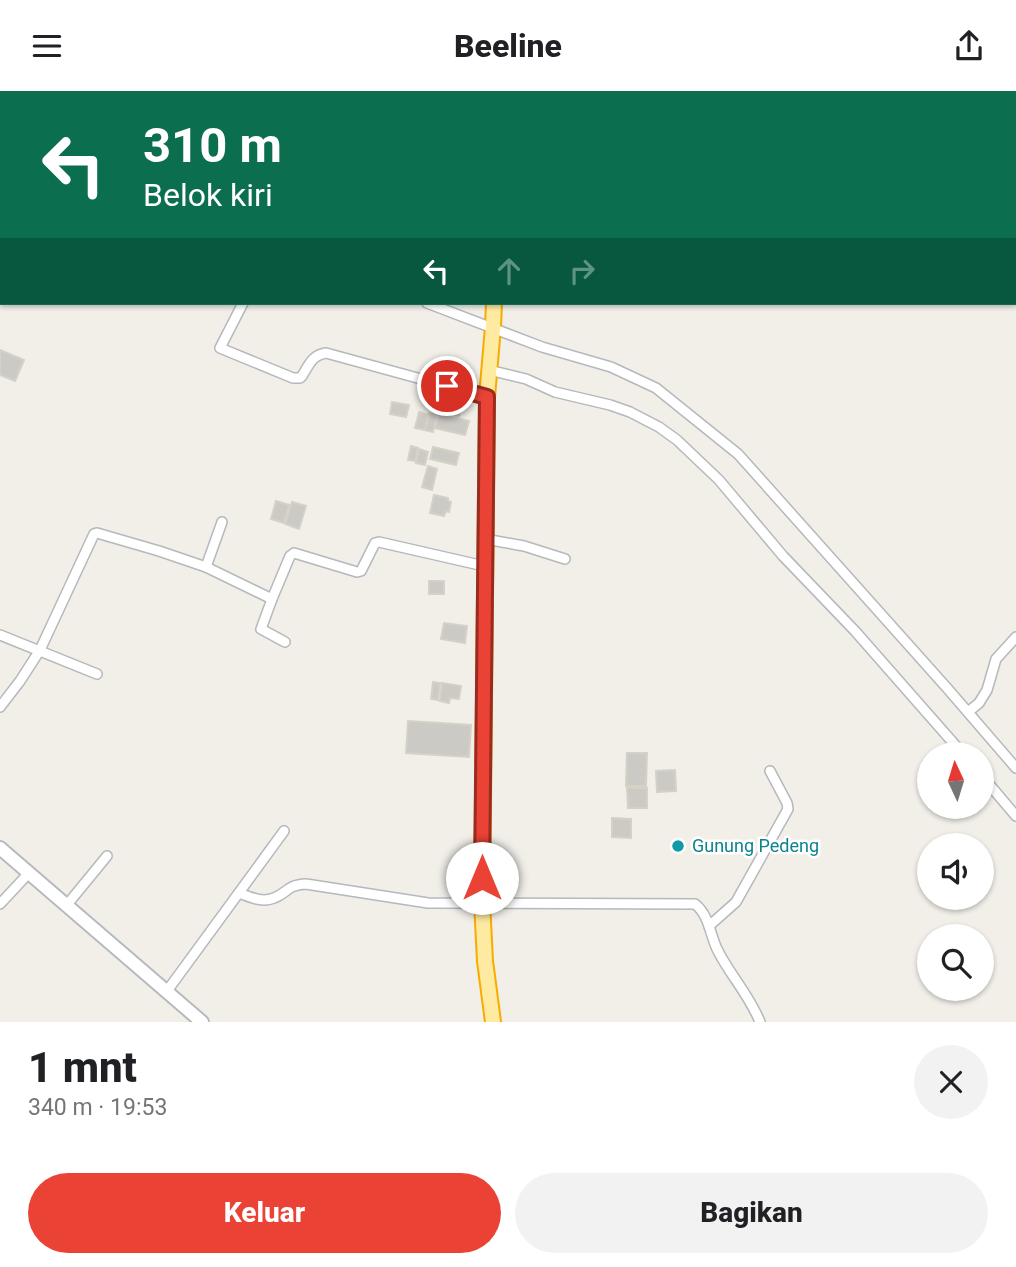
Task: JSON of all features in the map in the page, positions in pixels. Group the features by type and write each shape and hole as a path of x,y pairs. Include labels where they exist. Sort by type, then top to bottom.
{"highway":[{"path":"494,305 487,397 482,902 485,961 494,1022"}],"main road":[{"path":"0,848 200,1021"}],"street":[{"path":"242,305 220,348 293,378 303,376 313,358 326,353 487,397"},
{"path":"433,305 542,347 611,367 656,388 728,445 1016,768"},
{"path":"489,370 526,379 555,392 630,412 677,440 719,480 766,536 855,631 952,742"},
{"path":"206,567 222,523"},
{"path":"0,708 40,650 94,534 206,567 272,599"},
{"path":"485,539 524,546 565,559"},
{"path":"285,642 261,630 290,556 294,553 357,572 363,567 375,543 379,542 484,566"},
{"path":"0,635 97,674"},
{"path":"968,712 979,703 987,690 996,659 1016,637"},
{"path":"709,926 736,902 788,809 788,803 769,771"},
{"path":"994,790 1016,816"},
{"path":"167,991 284,831"},
{"path":"66,905 107,856"},
{"path":"0,904 29,874"},
{"path":"239,893 257,899 271,899 289,887 306,884 428,903 691,904 699,907 717,950 760,1022"}],"building":[{"path":"0,350 24,360 15,381 0,375"},
{"path":"443,396 462,400 459,416 440,413"},
{"path":"392,402 409,405 406,417 390,414"},
{"path":"419,412 428,415 425,430 415,428"},
{"path":"429,413 437,415 433,432 425,430"},
{"path":"439,414 469,421 465,435 435,428"},
{"path":"411,446 418,448 415,461 408,460"},
{"path":"433,447 459,453 456,465 430,459"},
{"path":"419,449 428,452 425,465 416,463"},
{"path":"428,466 437,469 432,490 422,487"},
{"path":"434,495 448,498 451,502 449,512 446,511 444,516 430,513"},
{"path":"276,501 289,505 284,523 271,519"},
{"path":"292,502 306,506 299,529 285,524"},
{"path":"429,581 444,581 444,594 429,594"},
{"path":"444,623 467,626 465,643 441,639"},
{"path":"433,682 440,683 438,700 431,699"},
{"path":"442,683 461,686 459,699 450,698 449,703 440,701"},
{"path":"408,721 471,725 469,757 406,753"},
{"path":"627,753 647,753 646,786 626,786"},
{"path":"675,770 676,791 657,792 656,771"},
{"path":"627,788 647,788 647,808 628,808"},
{"path":"612,818 631,819 631,838 612,837"}],"place":[{"name":"Gunung Pedeng","path":"678,846"}],"route":[{"path":"447,386 487,397 482,878"}]}
